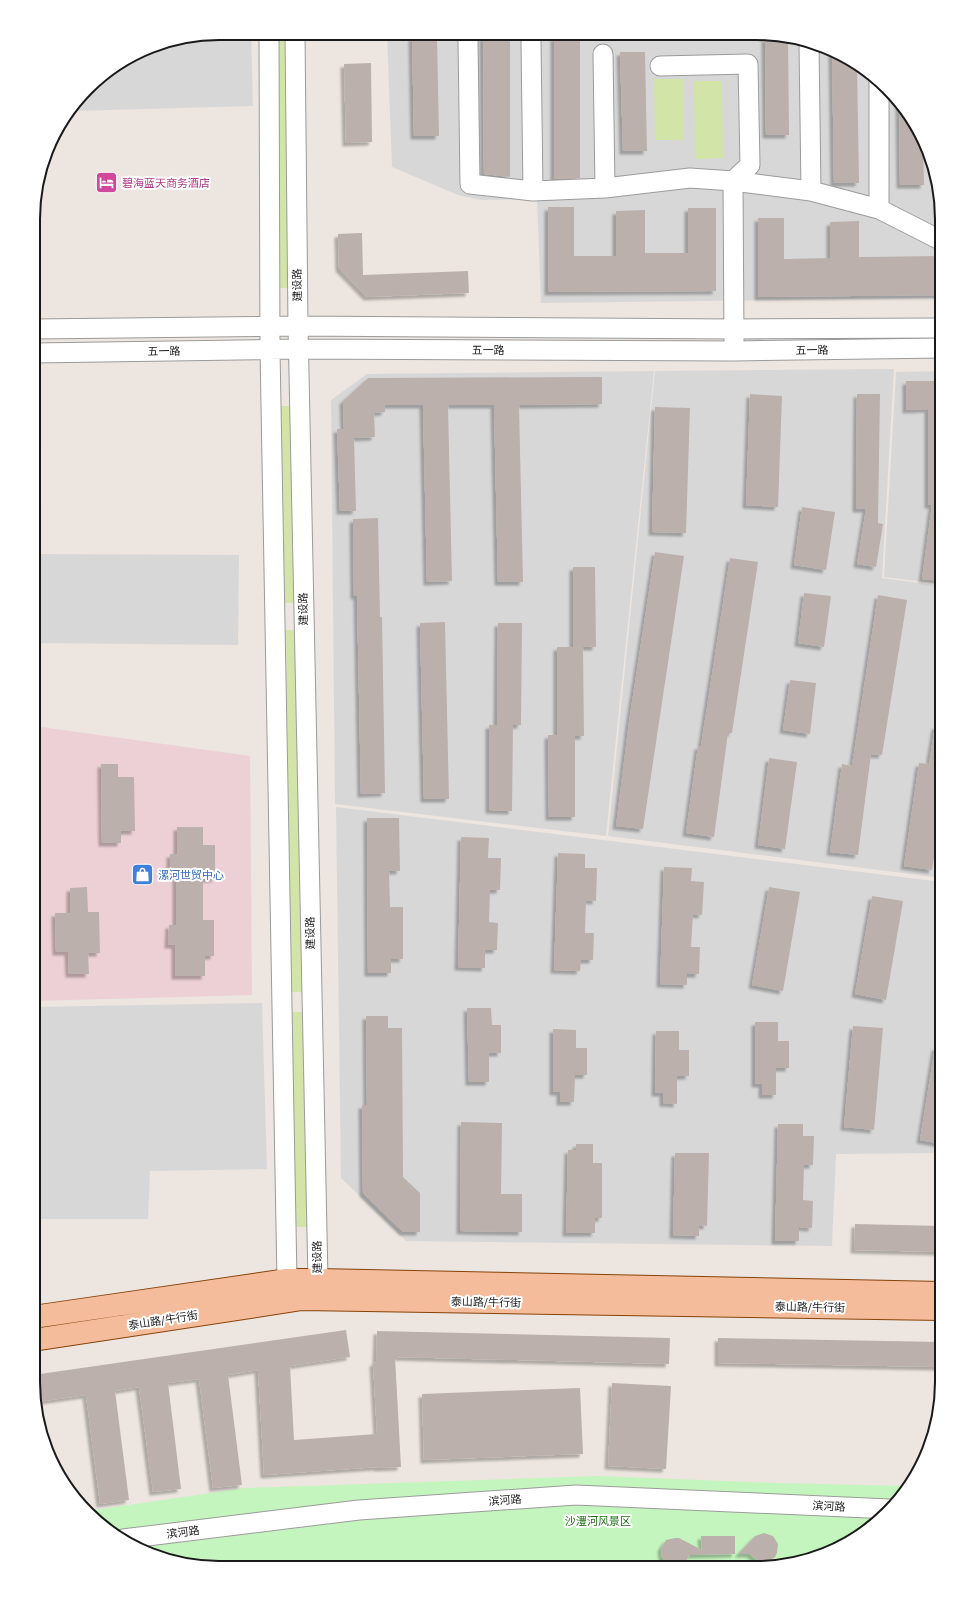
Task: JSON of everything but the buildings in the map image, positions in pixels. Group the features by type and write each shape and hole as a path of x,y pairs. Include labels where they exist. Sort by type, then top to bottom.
{"main road":[{"name":"泰山路/牛行街","path":"40,1316 287,1280 935,1293"},
{"name":"泰山路/牛行街","path":"40,1339 302,1299 935,1309"}],"street":[{"path":"269,40 270,350 287,1280 302,1299"},
{"name":"建设路","path":"295,40 298,349 318,1280 302,1299"},
{"path":"468,41 470,184 534,191 605,188 690,178 733,180 811,191 880,209 935,237"},
{"path":"531,42 534,191"},
{"path":"809,48 811,191"},
{"path":"603,54 605,188"},
{"path":"660,66 748,64 750,165 733,180 734,351"},
{"path":"879,88 880,209"},
{"name":"五一路","path":"40,329 271,326 734,330 935,328"},
{"name":"五一路","path":"40,353 298,349 734,351 935,348"},
{"path":"276,618 303,617"},
{"path":"282,1002 312,1001"},
{"name":"滨河路","path":"131,1538 359,1510 576,1495 883,1509"}],"shaded area":[{"path":"207,40 251,40 253,106 76,111 92,92 101,84 140,58 161,49 184,43"},
{"path":"387,40 768,40 791,43 814,49 835,58 865,77 891,101 917,140 926,161 932,184 935,207 935,298 541,303 537,199 481,200 458,195 392,167"},
{"path":"894,369 882,578 935,585 935,877 608,836 655,371"},
{"path":"654,371 606,836 335,804 331,400 367,374"},
{"path":"935,371 935,583 884,577 896,372"},
{"path":"40,554 239,555 238,645 40,643"},
{"name":"漯河世贸中心","path":"40,727 250,756 252,995 40,1001"},
{"path":"336,807 935,881 935,1153 836,1154 832,1246 406,1241 341,1178"},
{"path":"262,1003 267,1169 150,1171 148,1219 40,1219 40,1007"}],"green space":[{"path":"277,40 288,40 289,288 279,288"},
{"path":"654,79 683,79 684,140 655,140"},
{"path":"694,81 722,81 723,158 695,159"},
{"path":"281,406 292,406 296,603 285,603"},
{"path":"286,630 297,630 302,992 291,992"},
{"path":"291,1012 303,1012 307,1227 295,1227"},
{"name":"沙澧河风景区","path":"598,1476 902,1486 883,1509 846,1537 814,1552 791,1558 768,1561 207,1561 184,1558 161,1552 140,1543 110,1524 93,1510 245,1488"}],"place":[{"name":"碧海蓝天商务酒店","path":"107,183"},
{"name":"漯河世贸中心","path":"142,875"}]}
